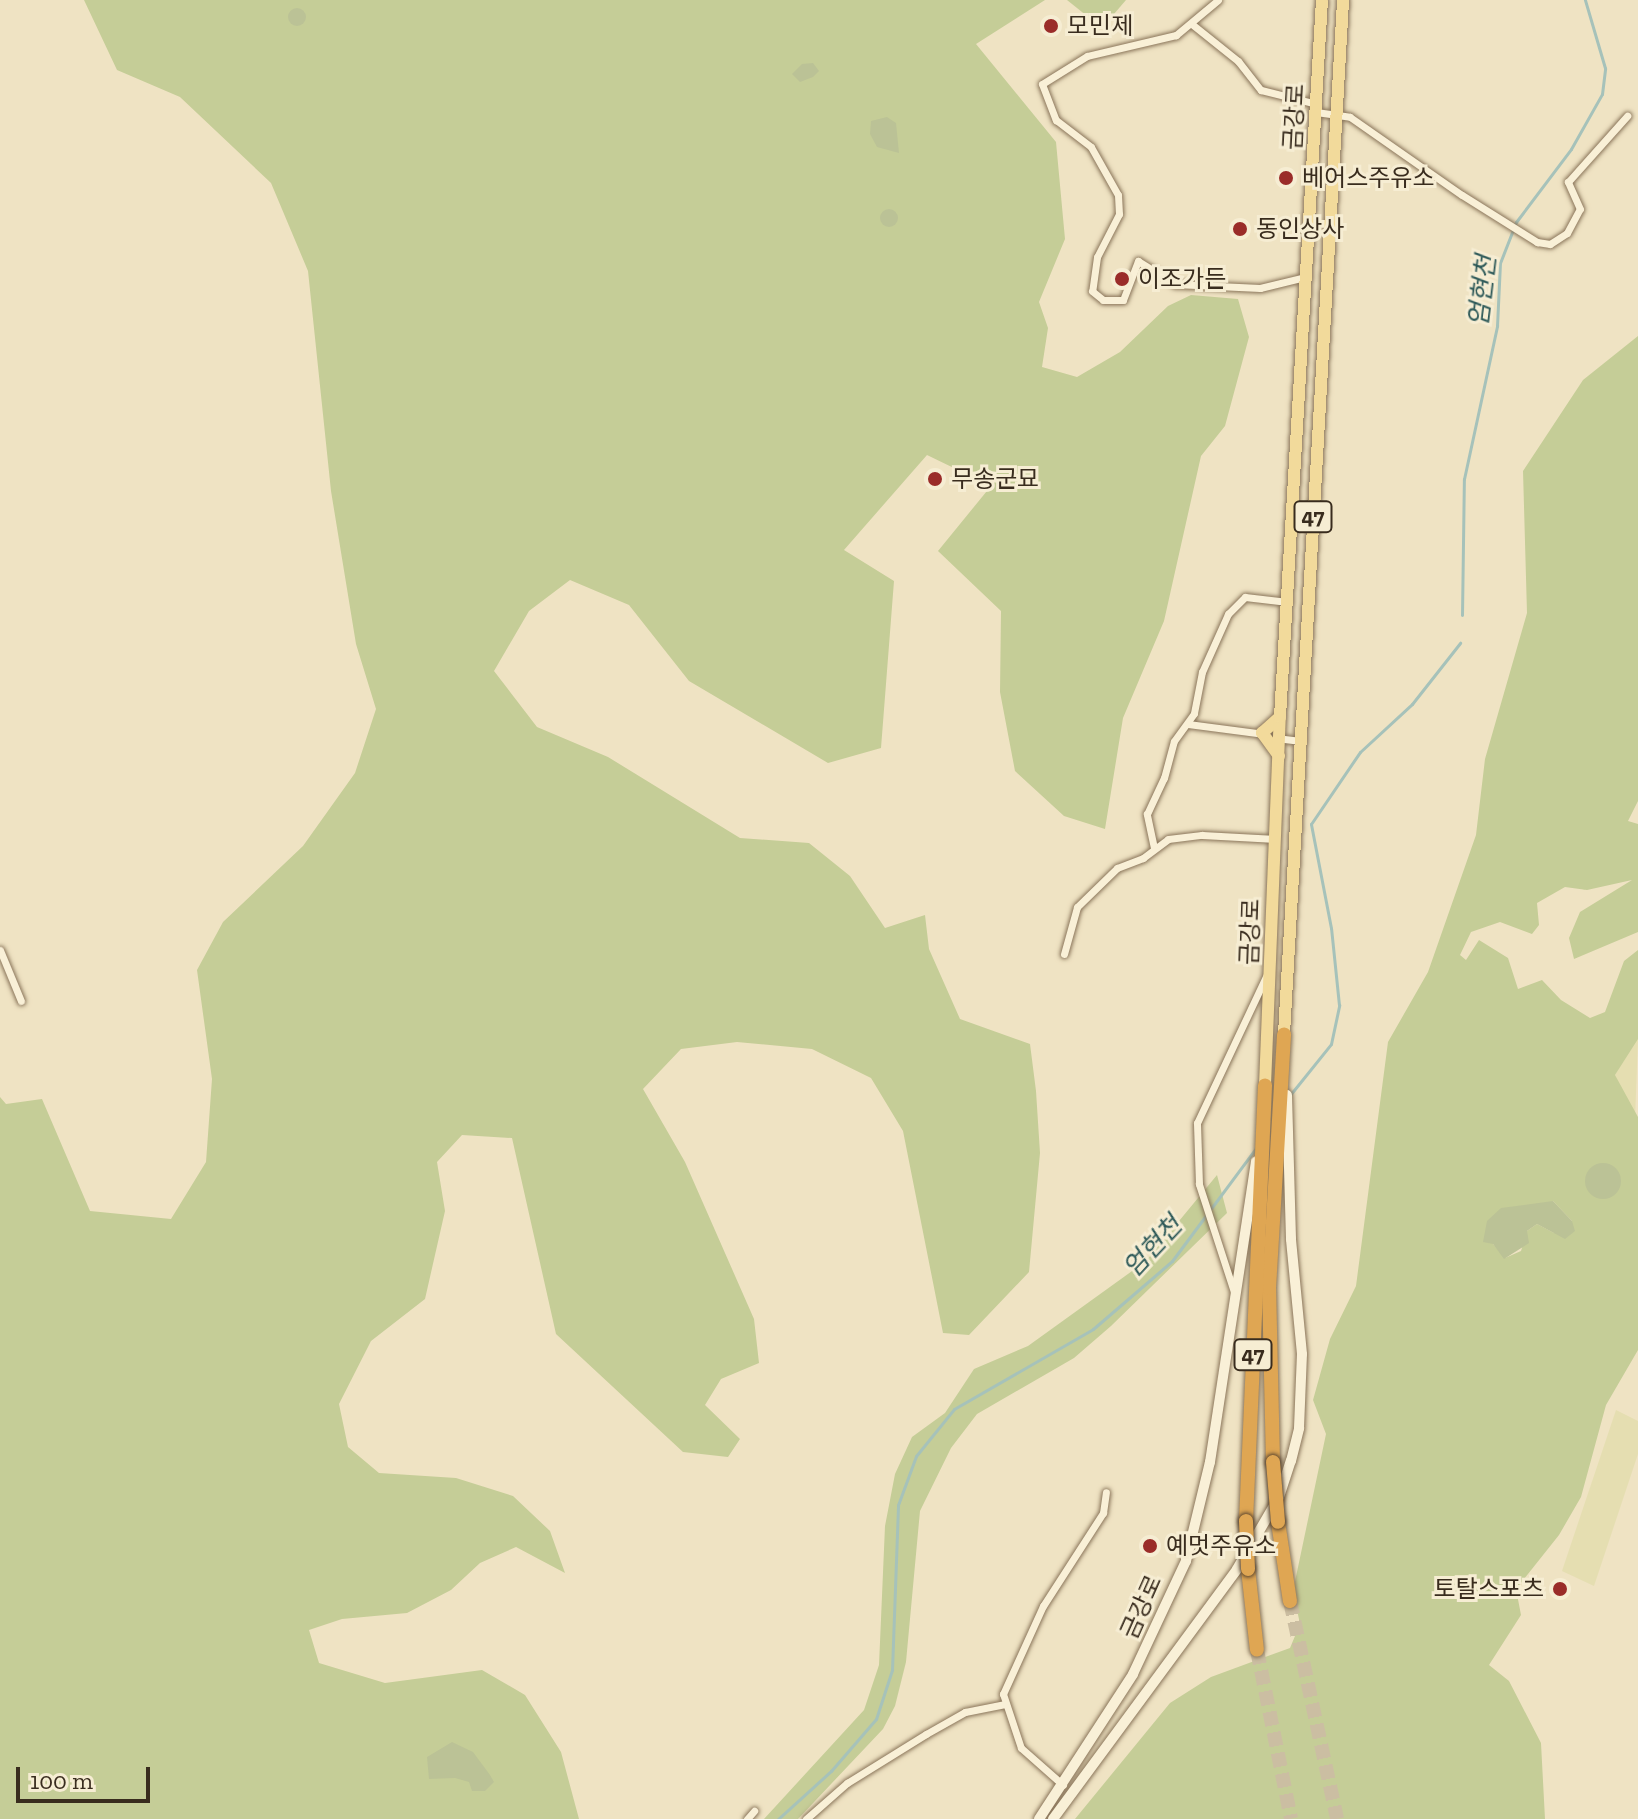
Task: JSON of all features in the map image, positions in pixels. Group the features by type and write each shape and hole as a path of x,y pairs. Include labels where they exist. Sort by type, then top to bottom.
{"highway":[{"name":"47","path":"1285,1043 1269,1348 1273,1462 1290,1601"},
{"name":"47","path":"1257,1650 1246,1521 1256,1194 1265,1085"}],"main road":[{"name":"금강로","path":"1265,1085 1280,717 1322,0"},
{"name":"금강로","path":"1285,1043 1299,741 1343,0"},
{"path":"1279,756 1262,733 1280,717"},
{"path":"1053,1819 1262,1530 1291,1461 1302,1367 1281,1155"},
{"name":"금강로","path":"1039,1819 1145,1653 1186,1561 1210,1462 1235,1300 1256,1194"}],"street":[{"path":"1218,0 1193,25 1149,43 1087,56 1042,84 1056,120 1091,147 1118,195 1119,214 1097,257 1092,291 1103,300 1123,300 1138,261 1175,284 1260,288 1307,277"},
{"path":"1193,25 1238,61 1261,90 1338,113 1494,215 1550,244 1567,233 1580,209 1568,182 1627,116"},
{"path":"1154,848 1147,814 1164,778 1174,741 1188,724 1202,672 1237,601 1289,603"},
{"path":"1188,724 1299,741"},
{"path":"1064,954 1077,907 1117,868 1168,839 1202,835 1276,839"},
{"path":"0,950 21,1001"},
{"path":"1235,1300 1217,1231 1199,1184 1197,1123 1271,965"},
{"path":"1063,1785 1021,1748 1003,1694 1043,1606 1103,1513 1106,1492"},
{"path":"806,1819 847,1783 926,1734 965,1712 1005,1704"},
{"path":"747,1819 754,1811"}],"shaded area":[{"path":"1635,1039 1638,1039 1635,1120 1615,1075"},
{"path":"1616,1410 1638,1421 1638,1454 1594,1586 1562,1571"}],"green space":[{"path":"84,0 1045,0 976,44 1056,142 1065,239 1039,302 1048,328 1042,367 1077,377 1120,352 1168,306 1191,295 1238,299 1249,337 1225,426 1201,456 1164,621 1123,718 1105,829 1064,816 1015,771 1000,692 1001,611 938,551 991,486 927,455 844,550 894,581 881,748 828,763 689,681 629,605 570,580 529,611 494,671 537,727 608,757 740,838 809,843 850,876 885,928 925,915 929,949 960,1019 1030,1044 1036,1091 1040,1153 1029,1272 969,1335 943,1333 903,1131 871,1078 812,1049 737,1042 681,1049 643,1089 685,1162 754,1319 759,1363 721,1379 705,1405 740,1439 728,1457 683,1452 556,1334 512,1138 462,1135 437,1162 445,1211 425,1299 371,1341 339,1404 348,1447 379,1473 456,1478 513,1496 550,1531 565,1573 516,1547 480,1563 451,1590 407,1613 342,1619 309,1630 319,1663 385,1683 482,1670 525,1695 561,1752 579,1819 0,1819 0,1097 6,1104 42,1099 90,1211 171,1219 206,1162 212,1079 197,970 223,922 303,846 355,773 376,709 356,644 331,491 308,271 271,183 180,97 117,70"},
{"path":"1067,0 1126,0 1102,28"},
{"path":"293,8 301,8 306,17 304,24 293,26 288,21 288,13"},
{"path":"813,63 819,71 813,77 800,82 792,74 802,64"},
{"path":"887,117 896,123 899,153 877,147 870,134 871,121"},
{"path":"889,209 898,218 889,227 880,218"},
{"path":"1638,336 1638,801 1628,821 1638,824 1638,932 1574,959 1569,938 1580,912 1632,880 1587,890 1565,887 1537,903 1539,925 1532,934 1500,922 1471,932 1460,955 1466,960 1479,940 1508,958 1518,989 1542,980 1561,1000 1590,1018 1605,1012 1624,961 1638,950 1638,1039 1615,1075 1638,1117 1638,1350 1606,1405 1581,1497 1559,1535 1516,1589 1521,1615 1489,1665 1509,1681 1541,1743 1545,1819 1075,1819 1170,1703 1211,1677 1290,1648 1300,1624 1293,1591 1326,1434 1313,1400 1330,1339 1356,1286 1388,1042 1428,972 1476,835 1485,759 1527,613 1523,471 1583,380","holes":["1553,1201 1572,1221 1554,1233 1537,1224 1527,1231 1521,1251 1505,1258 1493,1244"]},
{"path":"1603,1163 1616,1168 1621,1181 1616,1194 1603,1199 1590,1194 1585,1181 1590,1168"},
{"path":"1217,1175 1227,1213 1074,1358 977,1414 951,1448 920,1511 906,1662 895,1706 883,1729 798,1819 764,1819 864,1710 879,1665 885,1526 895,1474 912,1437 945,1413 974,1369 1028,1346 1146,1261"},
{"path":"1553,1201 1572,1221 1575,1231 1565,1239 1537,1224 1527,1231 1529,1243 1504,1259 1493,1244 1483,1242 1487,1221 1501,1208"},
{"path":"452,1742 473,1752 490,1775 494,1782 485,1791 472,1791 469,1782 455,1778 429,1779 427,1757"}],"waterway":[{"name":"엄현천","path":"1462,615 1464,479 1497,326 1500,263 1516,222 1571,149 1602,94 1605,68 1585,0"},
{"name":"엄현천","path":"1290,1095 1331,1044 1339,1005 1331,928 1311,824 1360,752 1412,704 1460,643"},
{"name":"엄현천","path":"778,1819 831,1771 876,1719 892,1670 898,1505 916,1456 954,1409 1093,1329 1172,1261 1256,1148"}],"tunnel":[{"path":"1290,1601 1337,1819"},
{"path":"1257,1650 1291,1819"}],"place":[{"name":"모민제","path":"1051,26"},
{"name":"베어스주유소","path":"1286,178"},
{"name":"동인상사","path":"1240,229"},
{"name":"이조가든","path":"1122,279"},
{"name":"무송군묘","path":"935,479"},
{"name":"예멋주유소","path":"1150,1546"},
{"name":"토탈스포츠","path":"1560,1589"}]}
